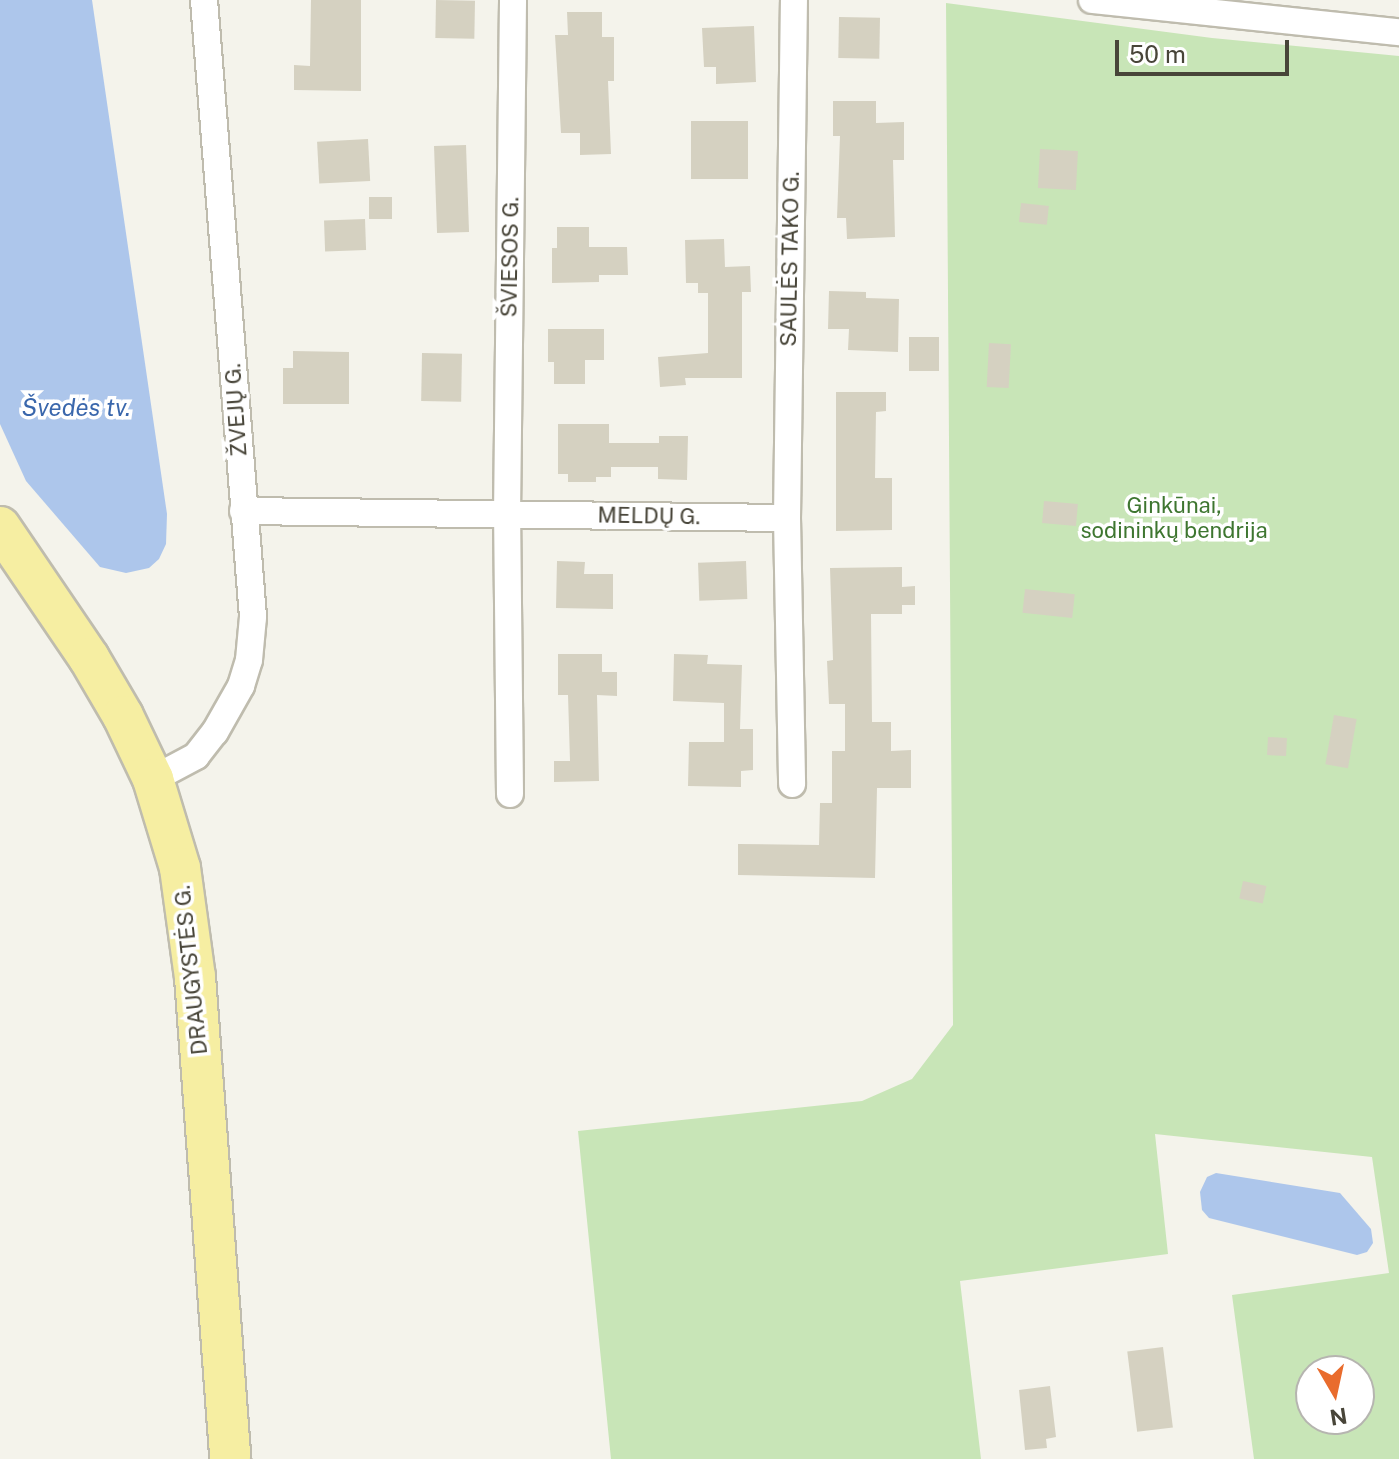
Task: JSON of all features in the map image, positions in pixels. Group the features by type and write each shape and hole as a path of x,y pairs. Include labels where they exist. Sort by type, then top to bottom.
{"main road":[{"name":"DRAUGYSTĖS G.","path":"0,527 89,658 123,716 153,779 167,818 188,913 230,1459"}],"street":[{"name":"ŽVEJŲ G.","path":"153,779 196,756 215,732 241,686 249,660 253,617 204,0"},
{"name":"ŠVIESOS G.","path":"510,794 507,515 513,0"},
{"name":"SAULĖS TAKO G.","path":"787,518 794,0"},
{"path":"1092,0 1399,32"},
{"name":"MELDŲ G.","path":"243,511 787,518"},
{"path":"787,518 792,784"}],"green space":[{"name":"Ginkūnai, sodininkų bendrija","path":"946,3 1212,38 1399,56 1399,1459 1254,1459 1232,1295 1389,1273 1372,1157 1155,1134 1168,1254 960,1281 981,1459 611,1459 578,1131 862,1101 912,1079 953,1025"}],"water":[{"name":"Švedės tv.","path":"0,0 92,0 167,514 166,544 159,559 149,568 126,573 100,567 26,481 0,424"},
{"path":"1216,1173 1340,1193 1371,1229 1373,1243 1367,1252 1357,1255 1209,1218 1202,1210 1200,1192 1207,1177"}],"building":[{"path":"311,0 361,0 361,91 294,90 294,65 310,66"},
{"path":"436,0 475,1 474,39 435,38"},
{"path":"567,12 602,12 602,37 614,37 614,81 608,81 611,154 580,155 580,133 561,133 555,35 568,35"},
{"path":"839,17 880,18 879,59 838,58"},
{"path":"754,26 756,82 716,84 716,67 704,67 702,28"},
{"path":"833,101 876,101 876,123 904,122 904,160 893,160 895,237 847,239 846,218 837,218 840,136 833,136"},
{"path":"691,121 748,121 748,179 691,179"},
{"path":"368,139 370,181 319,184 317,142"},
{"path":"466,145 469,232 437,233 434,146"},
{"path":"1040,149 1078,151 1076,190 1038,188"},
{"path":"369,197 392,197 392,219 369,219"},
{"path":"1021,203 1049,206 1047,225 1019,222"},
{"path":"365,219 366,250 325,251 324,220"},
{"path":"557,227 589,227 589,247 627,247 628,275 599,275 599,282 552,283 552,248 557,248"},
{"path":"724,239 725,267 750,266 751,292 742,292 742,378 685,378 686,385 660,387 658,357 708,353 708,293 698,293 698,283 686,283 685,240"},
{"path":"829,291 866,292 866,298 899,299 898,352 848,350 849,329 828,329"},
{"path":"548,329 604,329 604,360 585,360 585,384 554,384 554,362 548,362"},
{"path":"909,337 939,337 939,371 909,371"},
{"path":"989,343 1011,344 1009,388 987,387"},
{"path":"293,351 349,352 349,404 283,404 283,368 293,368"},
{"path":"422,353 462,354 461,402 421,401"},
{"path":"836,392 886,392 886,411 876,412 875,478 892,478 892,530 836,531"},
{"path":"558,424 609,424 609,443 659,443 659,436 688,436 687,480 658,479 658,467 611,467 611,477 596,477 596,482 568,482 568,474 558,474"},
{"path":"1044,501 1078,504 1076,526 1042,523"},
{"path":"557,561 585,562 584,574 613,574 613,609 556,608"},
{"path":"746,561 747,599 699,601 698,563"},
{"path":"902,567 902,587 915,586 915,605 902,605 902,614 871,614 872,722 891,722 891,751 911,750 911,788 877,788 875,878 738,875 738,844 819,845 820,803 832,803 832,751 845,751 845,704 829,704 827,661 833,660 830,568"},
{"path":"1025,589 1075,594 1072,618 1022,613"},
{"path":"558,654 602,654 602,672 617,672 617,696 597,695 599,781 554,782 554,761 570,761 568,695 558,695"},
{"path":"674,654 708,655 707,664 742,665 740,729 753,729 753,770 741,771 741,787 688,786 689,742 724,742 724,703 673,701"},
{"path":"1334,715 1357,719 1348,768 1325,764"},
{"path":"1268,737 1287,738 1286,756 1267,755"},
{"path":"1243,881 1266,886 1263,904 1239,899"},
{"path":"1163,1347 1173,1427 1137,1432 1127,1351"},
{"path":"1050,1386 1056,1437 1046,1439 1047,1448 1025,1450 1019,1390"}]}
